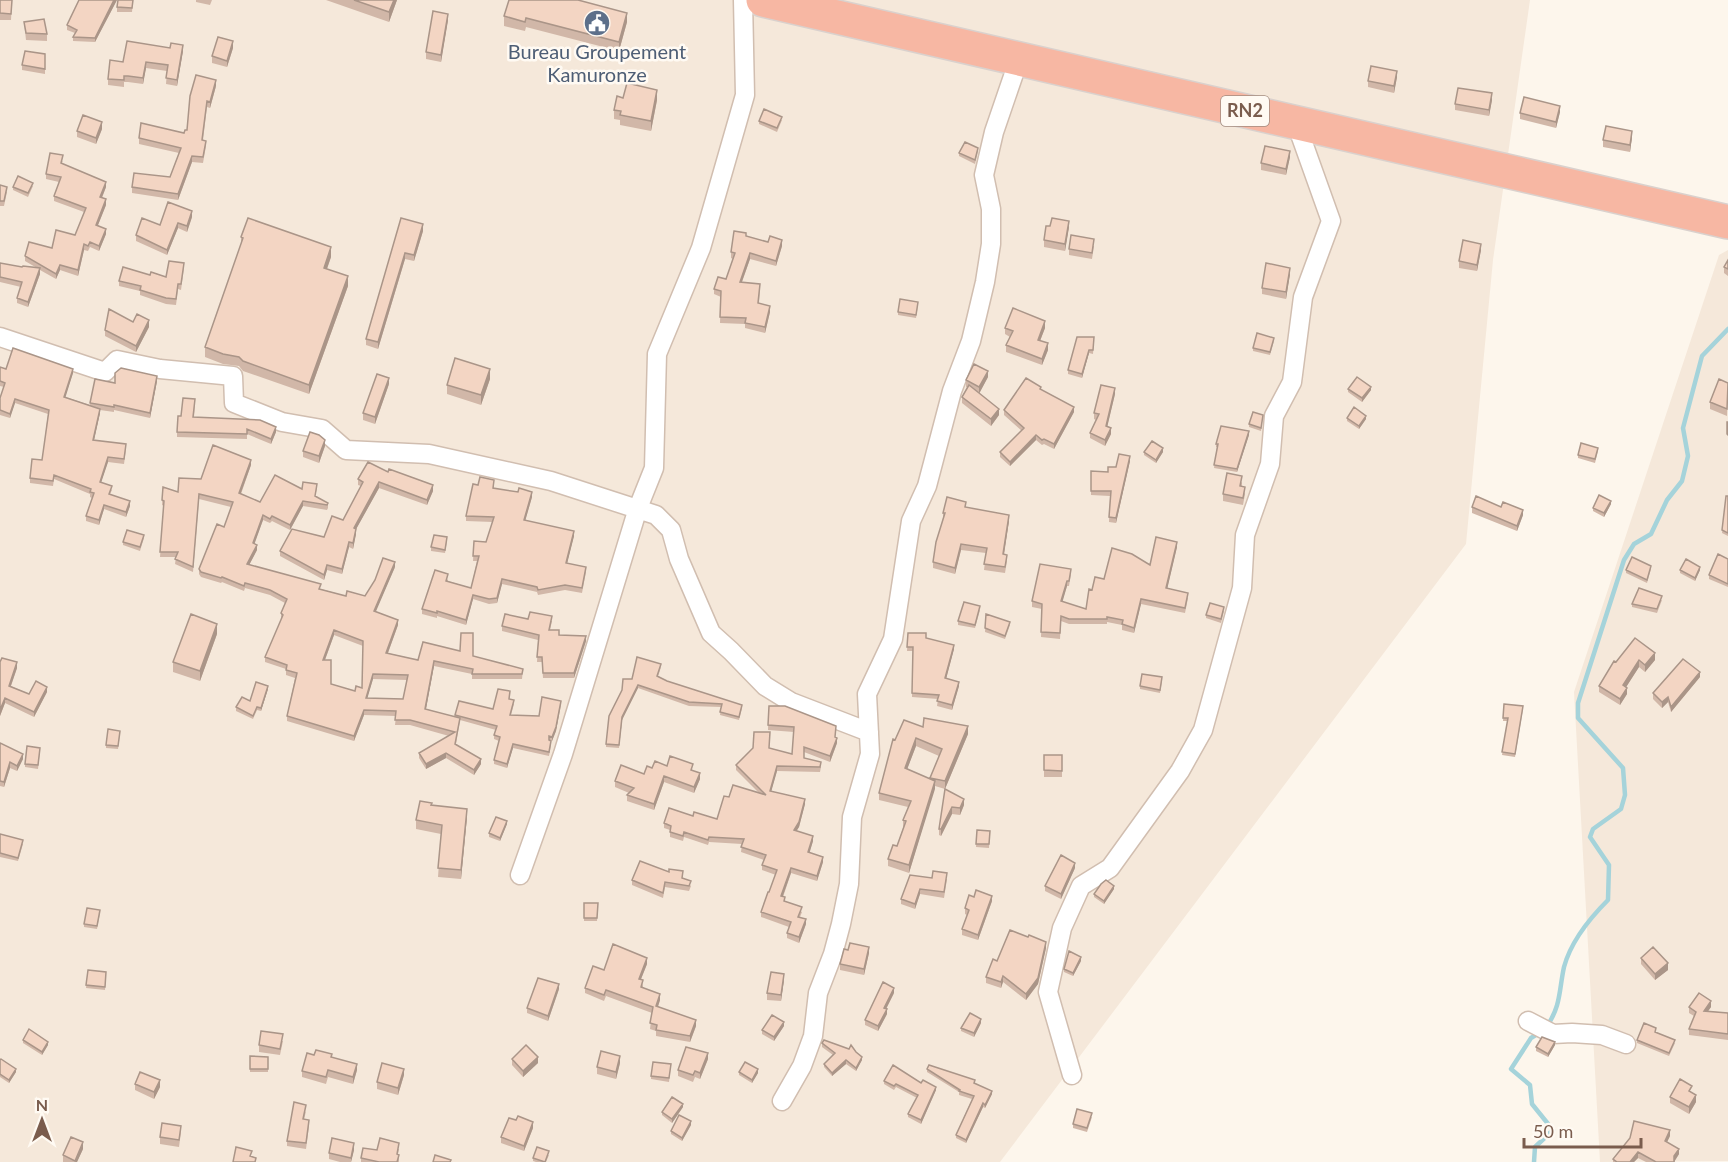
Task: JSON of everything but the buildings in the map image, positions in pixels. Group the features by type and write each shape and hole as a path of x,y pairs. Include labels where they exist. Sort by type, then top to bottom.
{"highway":[{"name":"RN2","path":"763,0 1728,222"}],"street":[{"path":"520,876 563,754 638,508 654,468 657,354 701,248 745,95 743,0"},
{"path":"782,1101 802,1066 813,1036 818,993 841,924 849,884 852,817 870,754 867,694 893,639 911,521 927,486 952,391 971,341 991,244 991,209 984,175 994,132 1019,59"},
{"path":"1072,1075 1048,992 1062,928 1082,886 1110,868 1180,771 1203,730 1242,588 1245,535 1270,464 1274,416 1292,382 1303,297 1330,221 1296,123"},
{"path":"0,337 105,372 117,360 160,369 233,376 234,403 282,422 322,429 346,450 429,454 551,481 656,515 671,530 679,559 711,633 765,686 790,702 869,732"},
{"path":"1528,1021 1554,1034 1602,1035 1626,1044"}],"shaded area":[{"path":"0,0 1530,0 1493,260 1466,544 1000,1162 0,1162"},
{"path":"1728,250 1728,1161 1600,1162 1574,692 1719,255"}],"waterway":[{"path":"1547,1026 1557,1005 1564,967 1571,948 1608,900 1609,865 1590,837 1593,829 1621,809 1625,795 1623,768 1578,718 1578,703 1624,560 1634,544 1651,534 1667,500 1682,481 1688,456 1683,428 1702,356 1728,329"},
{"path":"1534,1162 1535,1147 1553,1130 1532,1104 1530,1085 1511,1069 1531,1038 1539,1033"}],"place":[{"name":"Bureau Groupement Kamuronze","path":"597,23"}]}
